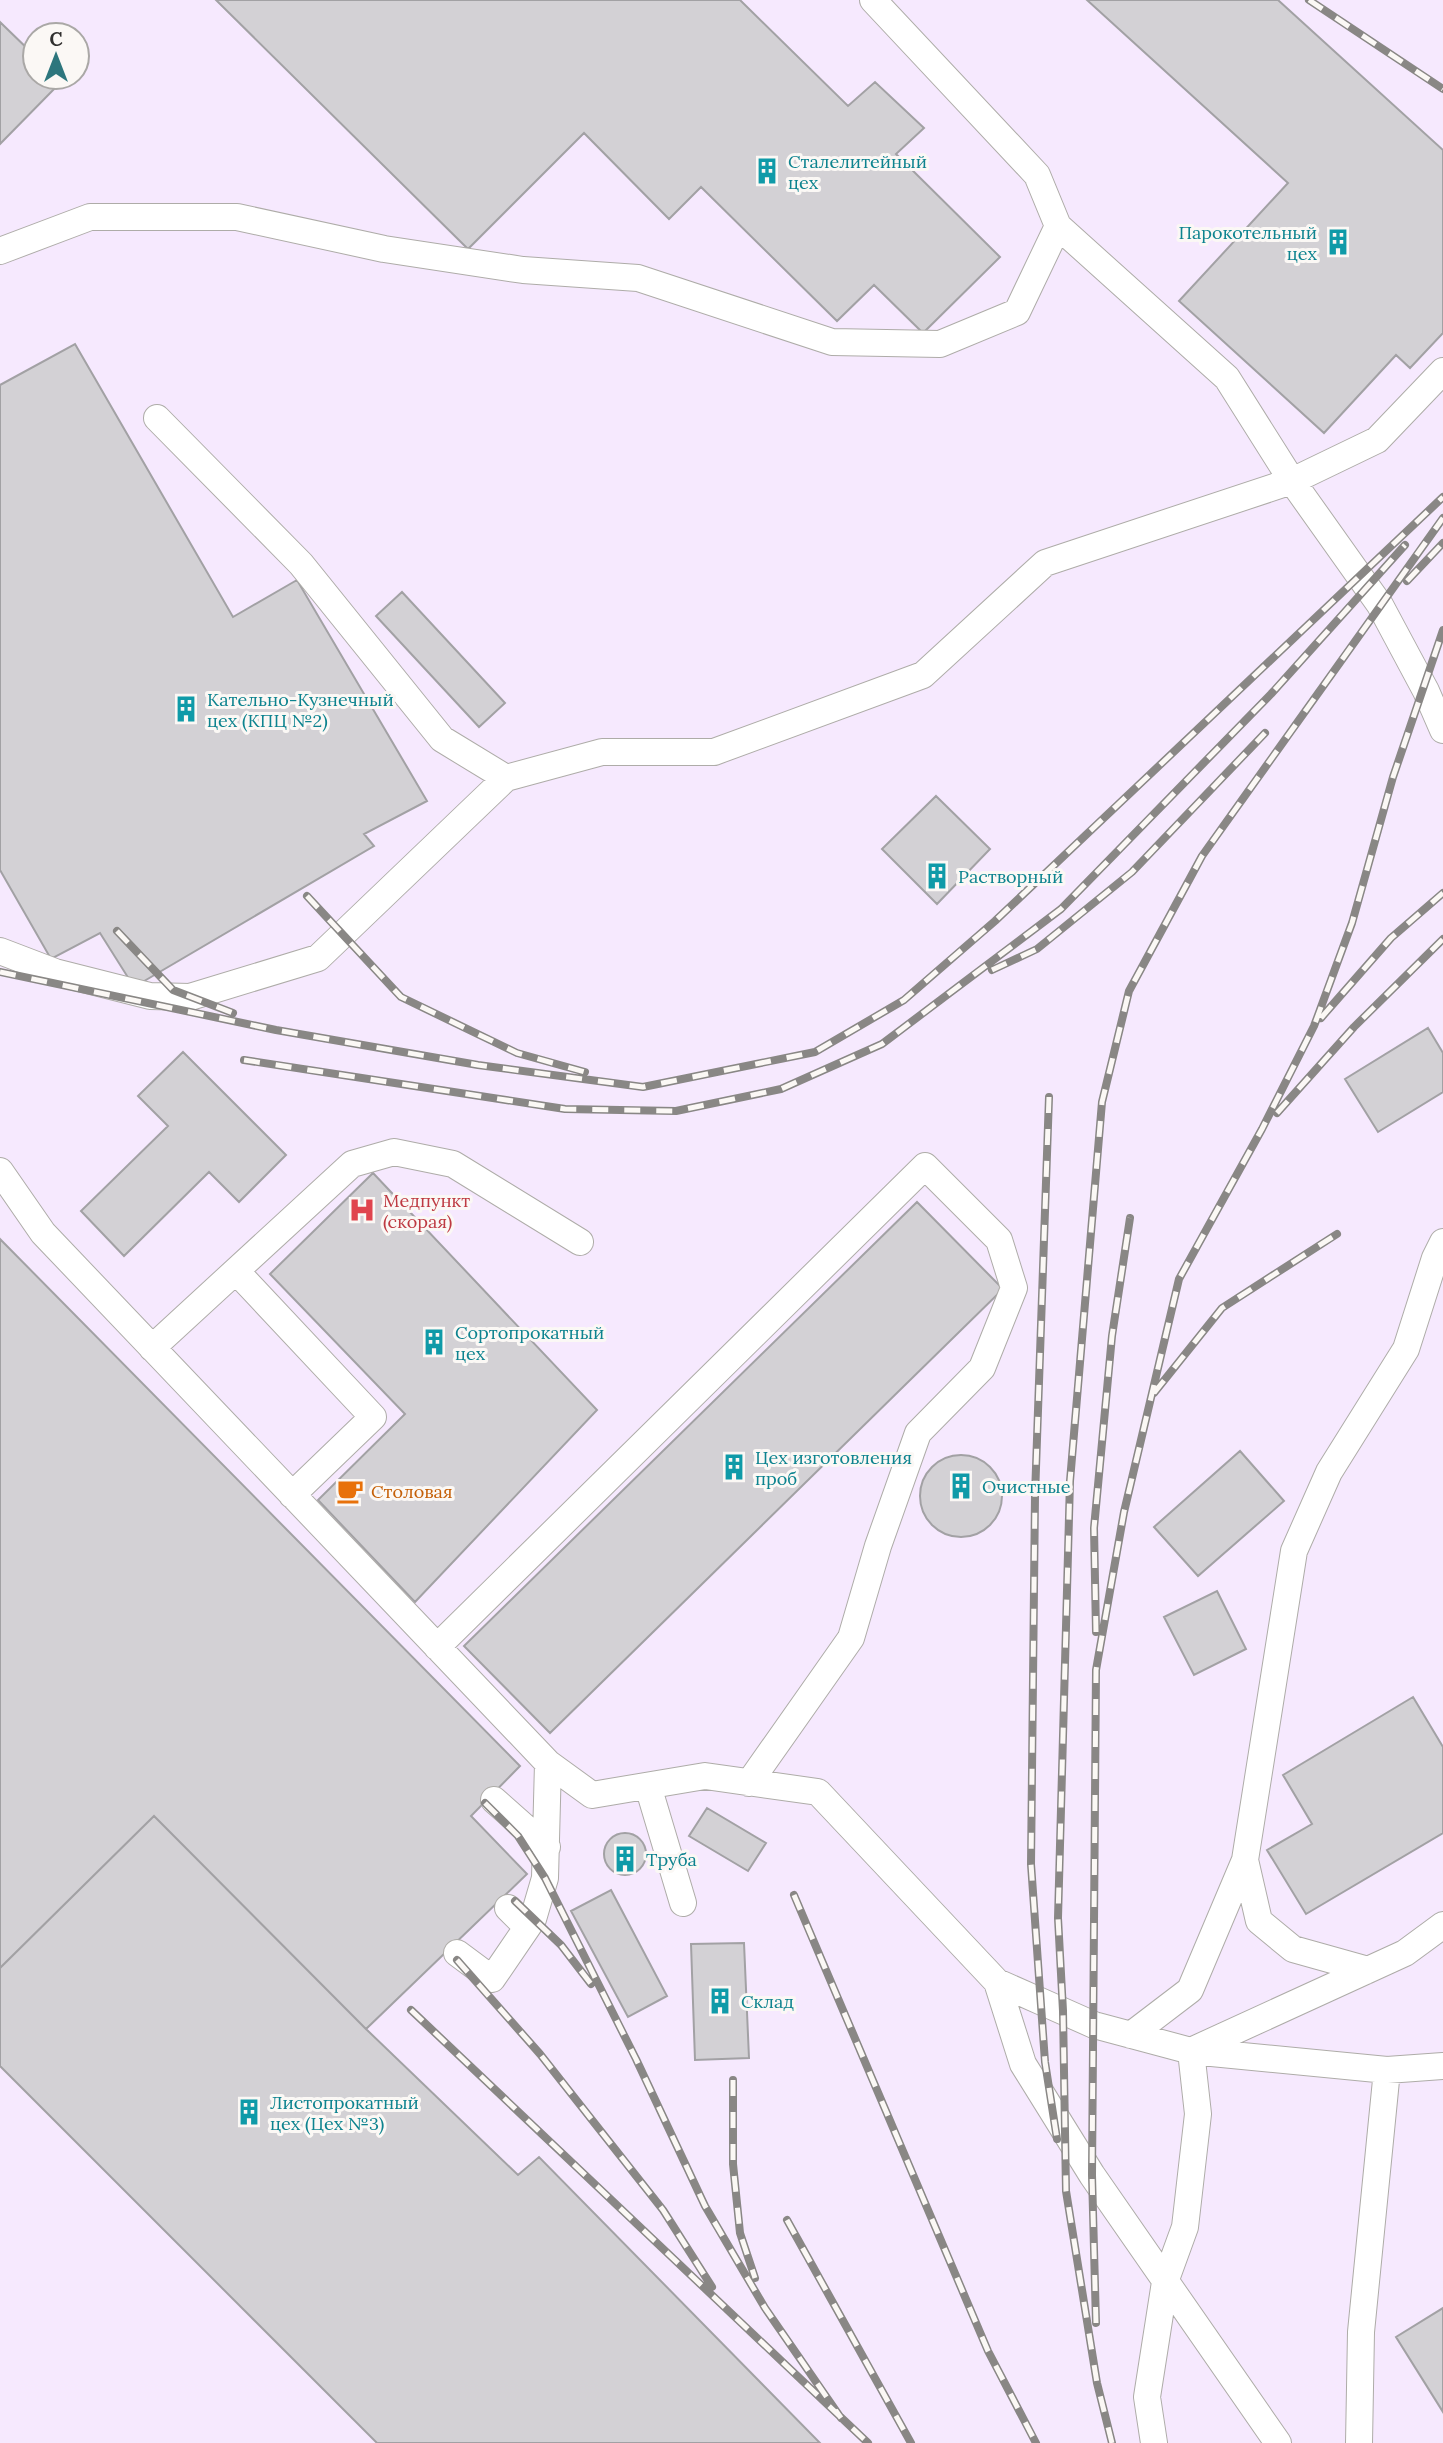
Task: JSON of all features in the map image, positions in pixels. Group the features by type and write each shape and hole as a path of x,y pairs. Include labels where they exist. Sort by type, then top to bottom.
{"lane":[{"path":"873,0 1037,175 1058,226 1227,378 1292,481 1382,608 1442,724"},
{"path":"0,251 90,217 237,217 384,248 498,266 638,278 832,342 940,344 1017,312 1058,226"},
{"path":"0,951 55,972 150,996 190,996 318,958 506,778 602,752 714,752 923,675 1045,563 1292,481 1377,440 1443,371"},
{"path":"157,418 300,564 442,739 506,778"},
{"path":"152,1348 352,1164 394,1152 453,1164 580,1242"},
{"path":"437,1647 925,1166 999,1240 1014,1288 982,1368 918,1433 878,1546 851,1638 749,1783"},
{"path":"0,1171 43,1233 152,1348 548,1763 592,1795 705,1776 818,1792 997,1982 1094,2025 1191,2051 1387,2070 1443,2066"},
{"path":"1131,2035 1190,1990 1245,1860 1294,1551 1329,1472 1406,1349 1434,1258 1443,1242"},
{"path":"236,1271 373,1417 292,1495"},
{"path":"457,1953 492,1979 533,1919 545,1878 548,1763"},
{"path":"648,1786 683,1903"},
{"path":"495,1800 547,1847"},
{"path":"1245,1860 1259,1921 1293,1949 1368,1970"},
{"path":"508,1908 527,1927"},
{"path":"1191,2051 1405,1954 1443,1925"},
{"path":"997,1982 1023,2064 1166,2282 1278,2443"},
{"path":"1154,2443 1147,2397 1166,2282 1185,2227 1198,2114 1191,2051"},
{"path":"1359,2443 1362,2332 1387,2070"}],"shaded area":[{"path":"0,0 1443,0 1443,2443 0,2443"}],"building":[{"name":"Сталелитейный цех","path":"216,0 740,0 848,106 875,82 924,128 896,154 1000,257 923,333 874,285 837,321 701,187 669,219 584,133 468,249"},
{"name":"Парокотельный цех","path":"1087,0 1278,0 1443,150 1443,333 1410,368 1396,355 1324,433 1179,301 1288,183"},
{"path":"0,22 21,42 21,91 52,91 0,144"},
{"name":"Кательно-Кузнечный цех (КПЦ №2)","path":"75,344 233,617 297,580 427,801 364,834 374,846 134,987 100,933 51,959 0,870 0,385"},
{"path":"402,592 505,703 479,727 376,616"},
{"name":"Растворный","path":"936,796 990,849 937,904 882,849"},
{"path":"1428,1028 1443,1053 1443,1092 1378,1132 1345,1079"},
{"path":"183,1052 286,1155 239,1202 209,1172 124,1256 81,1211 168,1126 138,1096"},
{"name":"Сортопрокатный цех","path":"373,1173 597,1410 415,1602 318,1500 405,1414 270,1274"},
{"name":"Цех изготовления проб","path":"917,1202 1003,1289 550,1733 464,1646"},
{"path":"0,1239 520,1766 471,1816 527,1874 366,2029 154,1816 0,1968"},
{"path":"1240,1451 1284,1501 1198,1576 1154,1527"},
{"name":"Очистные","path":"961,1455 977,1458 990,1467 999,1480 1002,1496 999,1512 990,1525 977,1534 961,1537 945,1534 932,1525 923,1512 920,1496 923,1480 932,1467 945,1458"},
{"path":"1217,1591 1246,1649 1194,1675 1164,1617"},
{"path":"1413,1697 1443,1747 1443,1833 1306,1914 1267,1850 1312,1824 1283,1775"},
{"path":"707,1808 766,1843 748,1871 689,1836"},
{"name":"Листопрокатный цех (Цех №3)","path":"154,1816 366,2029 518,2175 539,2157 820,2443 377,2443 0,2066 0,1968"},
{"name":"Труба","path":"625,1833 640,1839 646,1854 640,1869 625,1875 610,1869 604,1854 610,1839"},
{"path":"611,1890 667,1996 628,2017 571,1911"},
{"name":"Склад","path":"744,1943 749,2058 695,2060 691,1944"},
{"path":"1443,2308 1443,2412 1396,2337"}],"railway":[{"path":"1309,0 1443,89"},
{"path":"0,972 276,1030 478,1065 643,1087 815,1052 904,1000 995,921 1443,497"},
{"path":"1112,2443 1097,2383 1066,2191 1063,2011 1058,1918 1070,1481 1102,1102 1129,991 1202,856 1443,518"},
{"path":"1407,581 1443,543"},
{"path":"244,1060 565,1109 676,1111 781,1089 882,1044 1061,909 1271,694 1405,545"},
{"path":"1096,2323 1092,2175 1096,1670 1124,1512 1179,1279 1262,1129 1314,1026 1352,923 1393,777 1443,630"},
{"path":"992,970 1037,949 1132,872 1265,733"},
{"path":"1321,1018 1391,938 1443,893"},
{"path":"307,896 401,997 517,1053 585,1072"},
{"path":"117,931 173,990 233,1013"},
{"path":"1277,1113 1354,1027 1443,939"},
{"path":"1049,1097 1035,1496 1031,1864 1045,2062 1057,2139"},
{"path":"1096,1632 1094,1528 1112,1336 1130,1218"},
{"path":"1154,1393 1222,1308 1337,1234"},
{"path":"485,1803 518,1836 545,1878 636,2059 705,2206 765,2308 841,2418"},
{"path":"794,1895 988,2351 1036,2443"},
{"path":"515,1901 561,1945 591,1984"},
{"path":"457,1960 540,2054 663,2210 712,2287"},
{"path":"411,2010 868,2443"},
{"path":"733,2080 733,2164 740,2233 755,2278"},
{"path":"787,2220 911,2443"}],"place":[{"name":"Сталелитейный цех","path":"767,171"},
{"name":"Парокотельный цех","path":"1338,242"},
{"name":"Кательно-Кузнечный цех (КПЦ №2)","path":"186,709"},
{"name":"Растворный","path":"937,876"},
{"name":"Медпункт (скорая)","path":"362,1210"},
{"name":"Сортопрокатный цех","path":"434,1342"},
{"name":"Цех изготовления проб","path":"734,1467"},
{"name":"Очистные","path":"961,1486"},
{"name":"Столовая","path":"350,1491"},
{"name":"Труба","path":"625,1859"},
{"name":"Склад","path":"720,2001"},
{"name":"Листопрокатный цех (Цех №3)","path":"249,2112"}]}
